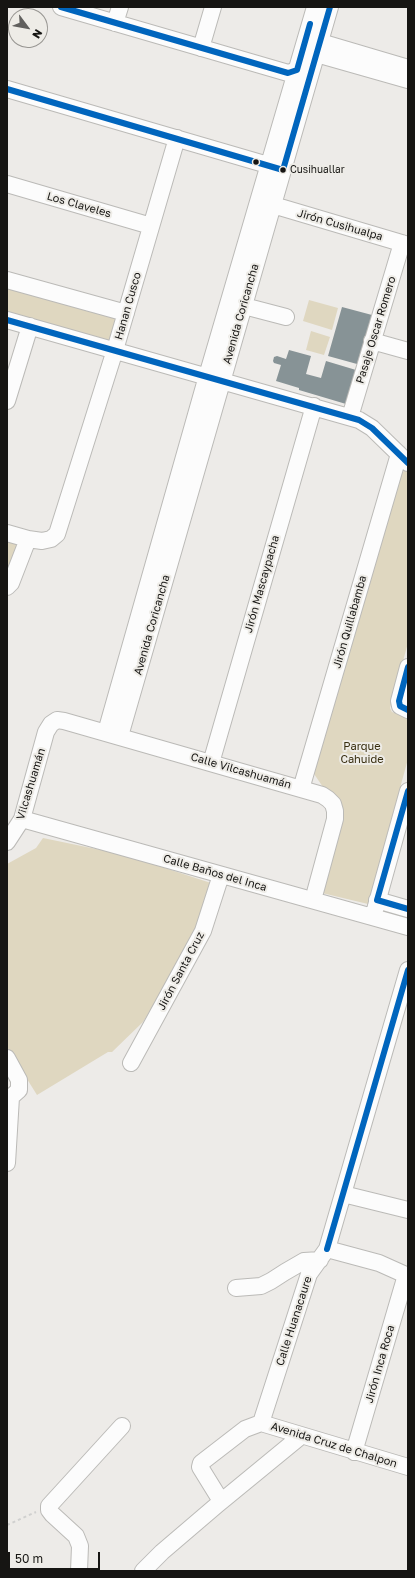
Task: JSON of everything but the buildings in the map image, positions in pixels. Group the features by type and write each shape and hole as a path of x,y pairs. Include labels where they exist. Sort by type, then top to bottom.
{"street":[{"path":"61,7 288,73 297,70"},
{"path":"115,23 120,7"},
{"path":"201,48 213,7"},
{"name":"Avenida Coricancha","path":"113,734 311,46 315,7"},
{"name":"Avenida Coricancha","path":"215,379 244,306 273,205 276,168 297,70 311,46 330,7"},
{"path":"311,46 408,68"},
{"path":"311,46 408,80"},
{"path":"7,89 276,168"},
{"name":"Hanan Cusco","path":"28,539 42,541 51,539 57,534 115,350 177,138"},
{"name":"Los Claveles","path":"7,184 151,226"},
{"name":"Jirón Cusihualpa","path":"273,205 405,244"},
{"name":"Pasaje Oscar Romero","path":"350,417 372,341 405,244"},
{"path":"7,280 126,313"},
{"path":"244,306 286,317"},
{"path":"7,320 350,417 366,423 404,459"},
{"path":"7,401 30,326"},
{"path":"372,341 408,352"},
{"name":"Jirón Mascaypacha","path":"211,763 314,406"},
{"name":"Jirón Quillabamba","path":"302,789 404,459"},
{"path":"7,533 28,539 11,583 7,587"},
{"path":"408,668 399,701 400,706 408,710"},
{"name":"Calle Vilcashuamán","path":"51,724 57,720 64,721 113,734 322,795 328,799 333,804 335,819 313,900"},
{"name":"Vilcashuamán","path":"7,842 22,819 46,732 51,724"},
{"path":"373,918 407,800"},
{"name":"Calle Baños del Inca","path":"22,819 408,927"},
{"name":"Jirón Santa Cruz","path":"131,1063 203,931 221,875"},
{"path":"377,900 408,909"},
{"name":"Calle Huanacaure","path":"261,1423 309,1274 323,1254 344,1194 408,970"},
{"path":"7,1058 19,1080 19,1090 9,1098 7,1163"},
{"path":"344,1194 408,1210"},
{"path":"236,1288 261,1286 304,1261 323,1254 379,1263 407,1272"},
{"name":"Jirón Inca Roca","path":"354,1452 407,1272"},
{"path":"221,1501 200,1467 201,1463 245,1429 261,1423"},
{"name":"Avenida Cruz de Chalpon","path":"261,1423 408,1467"},
{"path":"79,1571 80,1546 76,1536 52,1514 49,1510 49,1506 122,1426"},
{"path":"143,1571 162,1552 221,1501 301,1436"}],"path":[{"path":"7,1525 49,1506"}],"green space":[{"path":"7,284 120,316 112,346 7,316"},
{"path":"309,300 338,308 332,330 303,321"},
{"path":"311,331 330,337 324,355 306,350"},
{"name":"Parque Cahuide","path":"407,470 408,643 390,708 392,712 408,717 408,759 368,904 322,893 342,815 310,768 399,473"},
{"path":"7,537 23,542 7,580"},
{"path":"43,838 125,855 214,884 200,929 143,1022 112,1052 108,1052 37,1095 7,1047 7,864 36,848"}],"transit line":[{"path":"61,7 288,73 297,70 310,24"},
{"path":"7,89 283,170 330,7"},
{"path":"7,320 359,420 372,428 408,463"},
{"path":"408,667 399,701 400,706 408,710"},
{"path":"408,791 377,900 408,909"},
{"path":"327,1249 408,970"}],"place":[{"name":"Cusihuallar","path":"283,170"}]}
